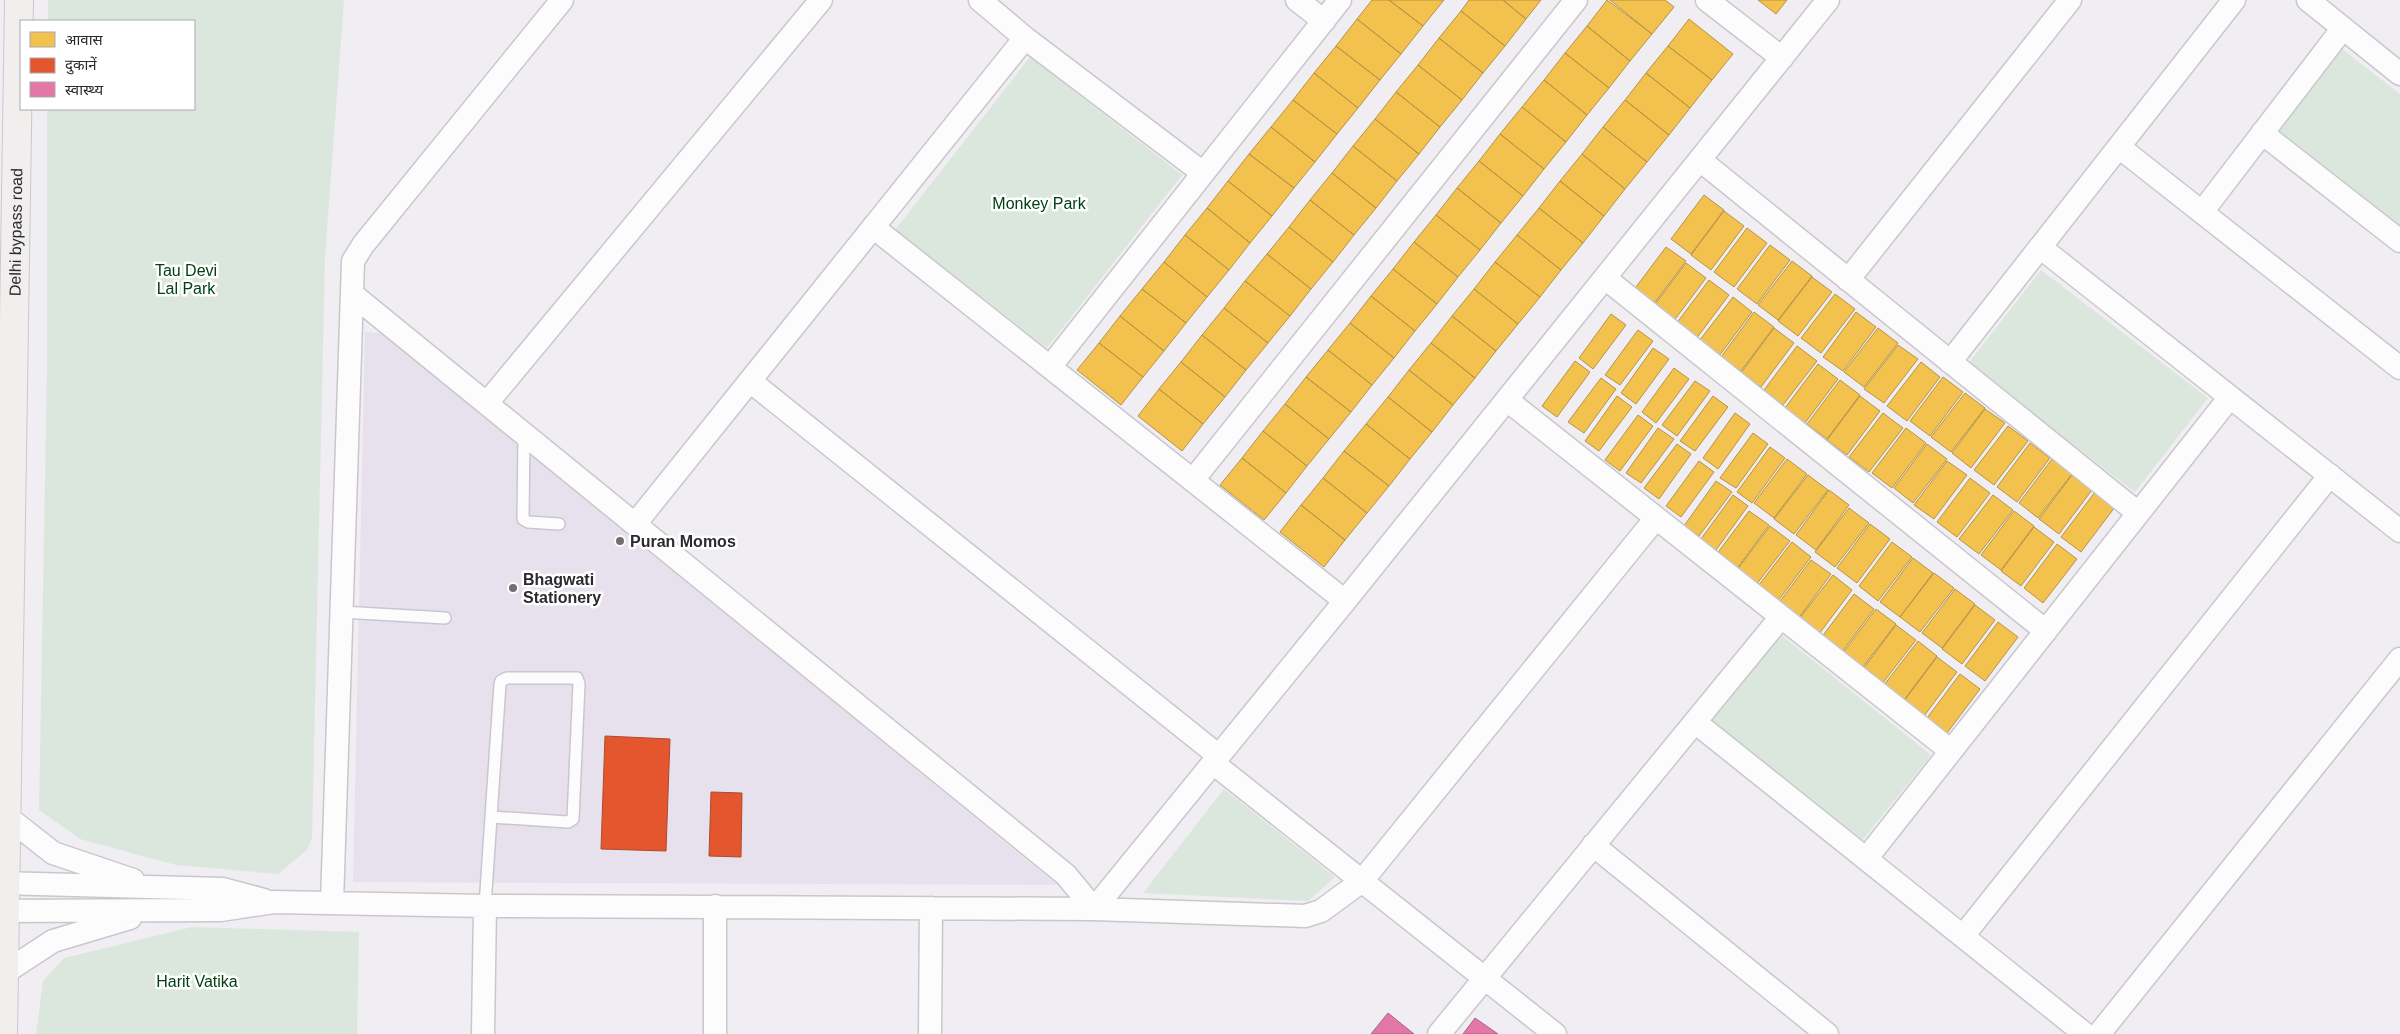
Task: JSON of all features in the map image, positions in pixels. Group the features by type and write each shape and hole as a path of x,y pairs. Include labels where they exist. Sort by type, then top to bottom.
{"main road":[{"name":"Delhi bypass road","path":"3,1034 2,883 6,816 19,0"}],"street":[{"path":"332,903 353,262 363,245 562,0"},
{"path":"487,404 821,0"},
{"path":"980,0 1025,38 1203,173"},
{"path":"1297,0 1324,21"},
{"path":"1050,367 1340,0"},
{"path":"1193,480 1576,0"},
{"path":"1707,0 1782,58"},
{"path":"1094,909 1346,601 1828,0"},
{"path":"1848,280 2070,0"},
{"path":"1950,362 2234,0"},
{"path":"2308,0 2400,74"},
{"path":"2202,212 2343,28"},
{"path":"635,524 1025,38"},
{"path":"2262,133 2400,241"},
{"path":"2119,147 2400,368"},
{"path":"1700,160 2138,513"},
{"path":"873,227 1346,601"},
{"path":"2040,247 2400,530"},
{"path":"1605,278 2046,631"},
{"path":"352,294 1066,875 1094,909"},
{"path":"750,380 1216,759 1362,881 1555,1034"},
{"path":"1866,859 2230,397"},
{"path":"1507,400 1951,751"},
{"path":"1963,936 2330,476"},
{"path":"2,911 221,910 274,902 485,906 1094,909 1305,916 1320,911 1362,881 1656,518"},
{"path":"1439,1034 1781,617"},
{"path":"2099,1034 2400,659"},
{"path":"1695,722 2085,1034"},
{"path":"6,816 52,853 154,887"},
{"path":"1593,845 1827,1034"},
{"path":"2,883 223,889 274,902"},
{"path":"483,1034 485,906"},
{"path":"715,906 715,1034"},
{"path":"930,1034 931,908"},
{"path":"4,973 53,941 155,911"}],"lane":[{"path":"524,434 524,519 528,522 559,524"},
{"path":"342,612 445,618"},
{"path":"485,906 501,681 507,678 577,678 579,684 573,819 568,822 492,817"}],"shaded area":[{"path":"365,332 383,333 1057,885 353,882"}],"green space":[{"name":"Tau Devi Lal Park","path":"48,0 344,0 325,257 312,838 307,850 278,874 176,865 80,839 39,810 47,371 47,110 195,110 195,20 48,20"},
{"path":"2342,49 2400,94 2400,226 2278,132"},
{"name":"Monkey Park","path":"1030,57 1182,175 1047,348 895,230"},
{"path":"2041,270 2208,398 2135,492 1968,364"},
{"path":"1780,634 1931,755 1860,843 1709,723"},
{"path":"1224,789 1335,877 1308,901 1143,893"},
{"name":"Harit Vatika","path":"192,927 359,932 357,1034 36,1034 43,981 64,958"}],"building: आवास":[{"path":"1372,0 1389,0 1423,26 1401,54 1357,19"},
{"path":"1389,0 1444,0 1423,26"},
{"path":"1469,0 1503,0 1526,19 1505,46 1461,11"},
{"path":"1503,0 1541,0 1526,19"},
{"path":"1607,0 1652,34 1630,61 1587,26"},
{"path":"1610,0 1665,0 1674,7 1652,34"},
{"path":"1758,0 1787,0 1776,14"},
{"path":"1461,11 1505,46 1483,73 1439,38"},
{"path":"1357,19 1401,54 1380,80 1336,46"},
{"path":"1689,19 1733,54 1712,80 1668,46"},
{"path":"1587,26 1630,61 1609,88 1565,53"},
{"path":"1439,38 1483,73 1462,100 1418,65"},
{"path":"1336,46 1380,80 1358,108 1314,73"},
{"path":"1668,46 1712,80 1690,108 1646,73"},
{"path":"1565,53 1609,88 1587,115 1544,80"},
{"path":"1418,65 1462,100 1440,127 1396,92"},
{"path":"1314,73 1358,108 1337,134 1293,100"},
{"path":"1646,73 1690,108 1669,135 1625,100"},
{"path":"1544,80 1587,115 1566,142 1522,107"},
{"path":"1396,92 1440,127 1419,154 1375,119"},
{"path":"1293,100 1337,134 1315,162 1271,127"},
{"path":"1625,100 1669,135 1647,162 1603,127"},
{"path":"1522,107 1566,142 1544,169 1500,134"},
{"path":"1375,119 1419,154 1397,181 1353,146"},
{"path":"1271,127 1315,162 1294,188 1249,154"},
{"path":"1603,127 1647,162 1625,189 1582,154"},
{"path":"1500,134 1544,169 1523,196 1479,161"},
{"path":"1353,146 1397,181 1376,208 1332,173"},
{"path":"1249,154 1294,188 1272,216 1228,181"},
{"path":"1582,154 1625,189 1604,216 1560,181"},
{"path":"1479,161 1523,196 1501,223 1457,188"},
{"path":"1332,173 1376,208 1354,235 1310,200"},
{"path":"1228,181 1272,216 1250,243 1207,208"},
{"path":"1560,181 1604,216 1583,243 1539,208"},
{"path":"1457,188 1501,223 1480,250 1436,215"},
{"path":"1704,195 1724,210 1691,254 1671,239"},
{"path":"1310,200 1354,235 1333,262 1289,227"},
{"path":"1207,208 1250,243 1229,270 1185,235"},
{"path":"1539,208 1583,243 1561,270 1517,235"},
{"path":"1724,211 1744,226 1711,270 1691,255"},
{"path":"1436,215 1480,250 1458,277 1414,242"},
{"path":"1289,227 1333,262 1311,289 1267,254"},
{"path":"1747,228 1767,243 1734,287 1714,272"},
{"path":"1185,235 1229,270 1207,297 1164,262"},
{"path":"1517,235 1561,270 1540,297 1495,262"},
{"path":"1414,242 1458,277 1437,304 1393,269"},
{"path":"1770,245 1790,260 1757,304 1737,289"},
{"path":"1666,247 1686,261 1653,305 1633,291"},
{"path":"1267,254 1311,289 1290,316 1245,281"},
{"path":"1792,261 1812,276 1778,320 1758,305"},
{"path":"1164,262 1207,297 1186,323 1142,289"},
{"path":"1495,262 1540,297 1518,324 1474,289"},
{"path":"1686,263 1706,278 1673,322 1653,307"},
{"path":"1393,269 1437,304 1415,331 1371,296"},
{"path":"1812,277 1832,292 1798,336 1778,321"},
{"path":"1709,280 1729,295 1696,339 1676,324"},
{"path":"1245,281 1290,316 1268,343 1224,308"},
{"path":"1142,289 1186,323 1164,351 1120,316"},
{"path":"1474,289 1518,324 1496,351 1452,316"},
{"path":"1835,294 1855,309 1821,353 1801,338"},
{"path":"1371,296 1415,331 1394,358 1350,323"},
{"path":"1733,297 1752,312 1719,356 1699,341"},
{"path":"1224,308 1268,343 1246,370 1202,335"},
{"path":"1754,312 1774,327 1741,371 1721,357"},
{"path":"1856,312 1876,327 1843,371 1823,357"},
{"path":"1611,314 1626,325 1593,369 1579,358"},
{"path":"1120,316 1164,351 1143,377 1099,343"},
{"path":"1452,316 1496,351 1475,378 1431,343"},
{"path":"1350,323 1394,358 1372,385 1328,350"},
{"path":"1774,328 1794,343 1761,387 1741,373"},
{"path":"1878,328 1898,343 1864,387 1844,372"},
{"path":"1638,330 1653,341 1620,385 1605,375"},
{"path":"1202,335 1246,370 1225,397 1181,362"},
{"path":"1099,343 1143,377 1121,405 1077,370"},
{"path":"1431,343 1475,378 1453,405 1409,370"},
{"path":"1898,345 1918,359 1884,403 1864,389"},
{"path":"1797,346 1817,361 1783,405 1764,390"},
{"path":"1653,348 1669,359 1636,404 1621,393"},
{"path":"1328,350 1372,385 1351,412 1306,377"},
{"path":"1575,361 1590,372 1557,417 1542,406"},
{"path":"1181,362 1225,397 1203,424 1159,389"},
{"path":"1921,362 1940,377 1907,421 1887,406"},
{"path":"1818,364 1838,379 1805,423 1785,408"},
{"path":"1674,368 1689,379 1656,423 1642,412"},
{"path":"1409,370 1453,405 1432,432 1388,397"},
{"path":"1306,377 1351,412 1329,439 1285,404"},
{"path":"1943,377 1963,392 1930,436 1910,421"},
{"path":"1601,378 1616,389 1584,433 1568,422"},
{"path":"1840,380 1860,395 1827,439 1807,424"},
{"path":"1695,381 1710,391 1677,436 1662,425"},
{"path":"1159,389 1203,424 1182,451 1138,416"},
{"path":"1965,393 1985,408 1951,452 1931,437"},
{"path":"1617,396 1632,407 1599,451 1585,441"},
{"path":"1713,396 1728,407 1695,451 1680,441"},
{"path":"1860,396 1880,411 1847,455 1827,440"},
{"path":"1388,397 1432,432 1410,459 1366,424"},
{"path":"1285,404 1329,439 1307,466 1263,431"},
{"path":"1985,409 2005,423 1971,468 1952,453"},
{"path":"1735,413 1750,424 1718,469 1703,458"},
{"path":"1883,413 1903,428 1869,472 1849,457"},
{"path":"1638,415 1653,426 1620,471 1605,460"},
{"path":"1366,424 1410,459 1389,486 1344,451"},
{"path":"2008,426 2028,441 1994,485 1974,470"},
{"path":"1658,428 1674,439 1641,483 1626,473"},
{"path":"1906,428 1926,443 1892,488 1872,473"},
{"path":"1263,431 1307,466 1286,493 1242,458"},
{"path":"1753,433 1768,444 1736,488 1720,478"},
{"path":"2030,443 2050,458 2017,502 1997,487"},
{"path":"1677,444 1691,454 1659,499 1644,488"},
{"path":"1927,444 1947,459 1913,503 1894,488"},
{"path":"1770,447 1785,458 1752,503 1737,492"},
{"path":"1344,451 1389,486 1367,513 1323,478"},
{"path":"1242,458 1286,493 1264,520 1220,485"},
{"path":"1787,459 1807,474 1774,518 1754,503"},
{"path":"2052,459 2072,474 2038,518 2019,503"},
{"path":"1699,461 1714,472 1681,517 1666,506"},
{"path":"1947,461 1967,475 1934,519 1914,505"},
{"path":"1808,475 1828,490 1794,534 1774,519"},
{"path":"2072,475 2092,490 2059,534 2039,519"},
{"path":"1323,478 1367,513 1345,540 1301,505"},
{"path":"1970,478 1990,493 1957,537 1937,522"},
{"path":"1716,481 1732,492 1699,536 1684,526"},
{"path":"1829,490 1849,505 1816,550 1796,535"},
{"path":"2095,492 2115,507 2081,552 2061,537"},
{"path":"1733,495 1748,506 1716,550 1701,539"},
{"path":"1993,495 2013,510 1979,554 1959,539"},
{"path":"1301,505 1345,540 1324,567 1280,532"},
{"path":"1849,508 1869,523 1835,567 1815,552"},
{"path":"1749,511 1769,525 1736,570 1716,555"},
{"path":"2014,511 2034,526 2001,570 1981,555"},
{"path":"1870,524 1890,539 1857,583 1837,568"},
{"path":"1770,526 1790,541 1756,585 1737,570"},
{"path":"2034,527 2054,542 2021,586 2001,571"},
{"path":"1792,542 1811,557 1778,601 1758,586"},
{"path":"1892,542 1912,557 1878,601 1859,586"},
{"path":"2057,544 2077,559 2043,603 2024,588"},
{"path":"1913,558 1933,573 1900,617 1880,602"},
{"path":"1811,560 1831,574 1798,619 1778,604"},
{"path":"1934,573 1954,588 1920,632 1900,617"},
{"path":"1833,575 1852,590 1819,634 1799,619"},
{"path":"1955,589 1975,604 1942,648 1922,633"},
{"path":"1854,594 1874,609 1841,653 1821,638"},
{"path":"1975,605 1995,620 1962,664 1942,649"},
{"path":"1876,609 1896,624 1862,668 1842,654"},
{"path":"1998,622 2018,637 1985,681 1965,666"},
{"path":"1896,625 1916,640 1882,684 1863,669"},
{"path":"1918,641 1937,656 1904,700 1884,685"},
{"path":"1937,657 1957,672 1924,716 1904,701"},
{"path":"1960,674 1980,689 1947,733 1927,718"}],"building: दुकानें":[{"path":"605,736 670,739 666,851 601,849"},
{"path":"711,792 742,793 741,857 709,856"}],"building: स्वास्थ्य":[{"path":"1388,1013 1414,1034 1371,1034"},
{"path":"1475,1018 1498,1034 1463,1034"}],"place":[{"name":"Puran Momos","path":"620,541"},
{"name":"Bhagwati Stationery","path":"513,588"}]}
